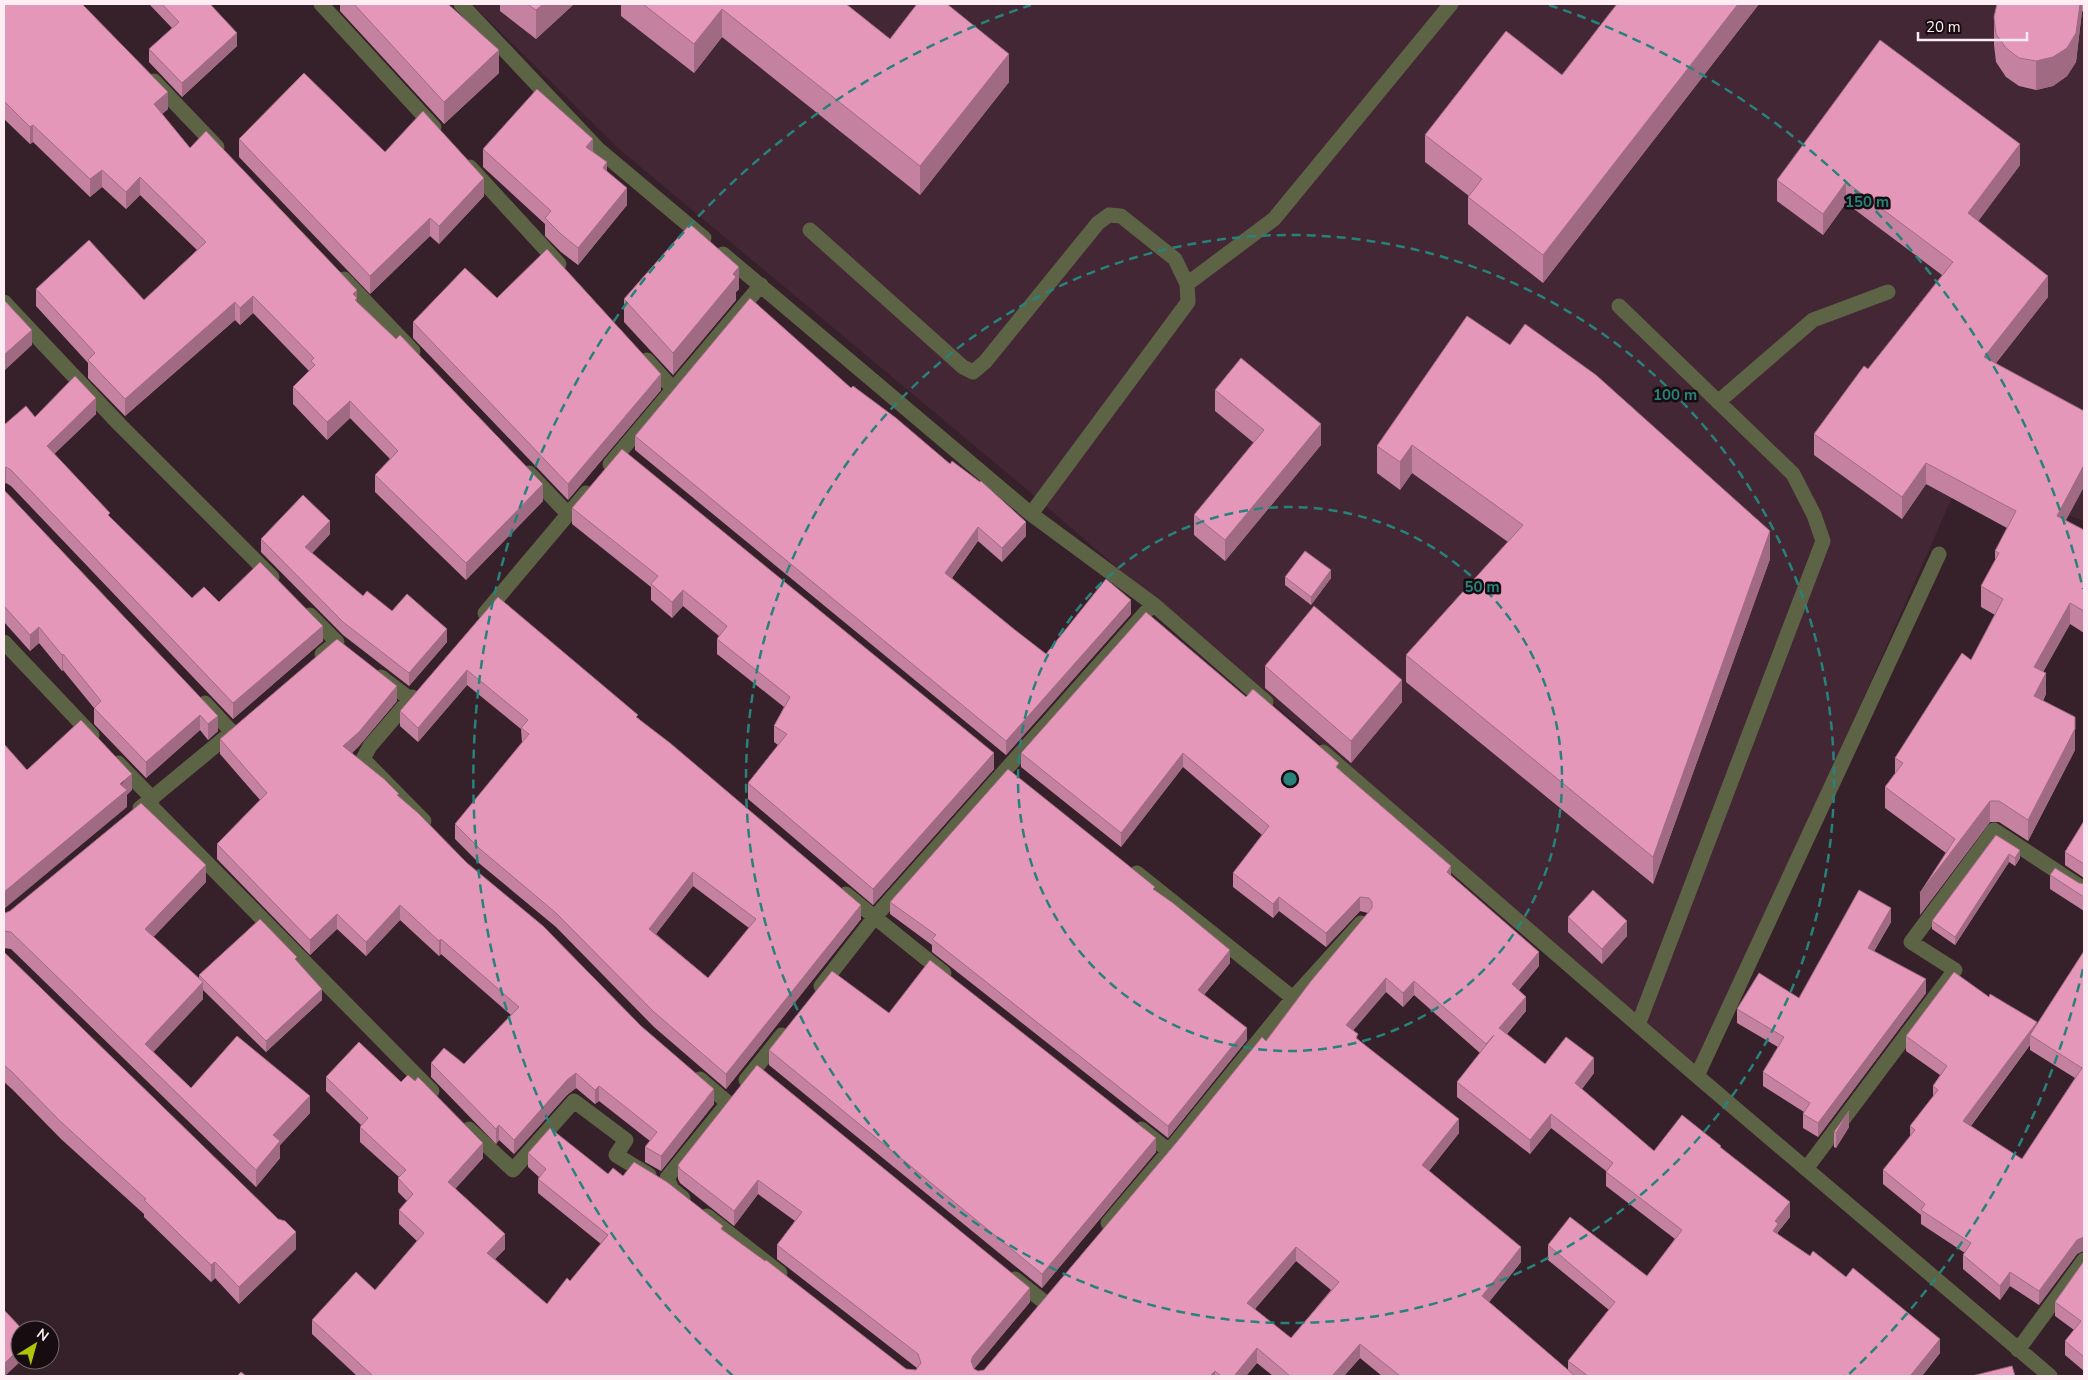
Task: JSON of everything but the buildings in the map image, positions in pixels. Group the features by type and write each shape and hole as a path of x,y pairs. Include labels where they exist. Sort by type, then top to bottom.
{"street":[{"path":"321,4 441,134"},
{"path":"461,4 598,149 1031,514 1152,604 1280,714"},
{"path":"1187,284 1274,219 1451,4"},
{"path":"142,68 224,154"},
{"path":"461,156 567,272"},
{"path":"810,230 963,367 973,372 985,362 1098,223 1110,215 1121,216 1175,259 1187,284 1188,302 1031,514"},
{"path":"334,269 424,363"},
{"path":"478,621 500,602 600,475 625,454 673,388 761,286"},
{"path":"1718,402 1813,320 1888,292"},
{"path":"4,302 120,425 281,586"},
{"path":"1619,306 1793,474 1814,515 1823,540 1638,1025"},
{"path":"640,352 673,388"},
{"path":"520,463 568,514"},
{"path":"1697,1076 1939,554"},
{"path":"813,996 874,918 1003,765 1152,604"},
{"path":"302,607 337,642 351,653"},
{"path":"4,642 150,800 444,1104"},
{"path":"314,661 337,642"},
{"path":"366,665 410,699"},
{"path":"422,685 370,746 363,758 434,830"},
{"path":"132,815 236,728 198,696"},
{"path":"1310,740 1697,1076 2050,1376"},
{"path":"1003,765 1022,780"},
{"path":"1806,1168 1955,970 1911,942 1994,830 2084,890"},
{"path":"1123,861 1293,998"},
{"path":"836,886 952,979"},
{"path":"1100,1234 1293,998 1364,920"},
{"path":"672,1189 667,1178 728,1103 761,1070 794,1020"},
{"path":"692,1072 728,1103"},
{"path":"458,1118 512,1170 574,1101 626,1140 616,1155 672,1189 788,1280"},
{"path":"1130,1120 1168,1151"},
{"path":"2018,1350 2084,1260"},
{"path":"1004,1270 1040,1305 1056,1286"}],"shaded area":[{"path":"472,4 2084,4 2084,521 1962,475 1698,1072 1024,487 619,149"}]}
